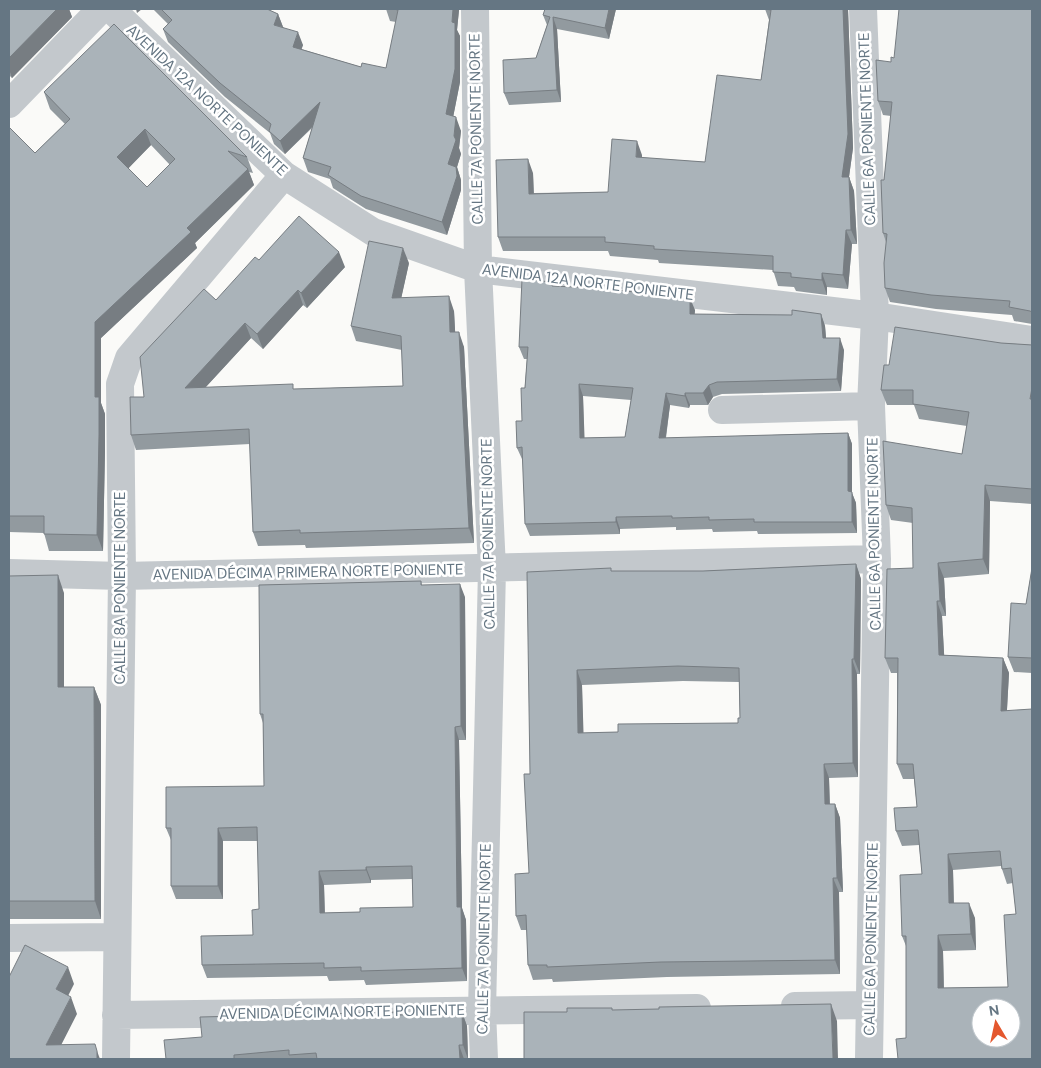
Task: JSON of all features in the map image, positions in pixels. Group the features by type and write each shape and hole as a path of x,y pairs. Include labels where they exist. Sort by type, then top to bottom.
{"street":[{"path":"9,104 101,9"},
{"name":"AVENIDA 12A NORTE PONIENTE","path":"111,9 284,175 373,232 478,269 875,316 1032,340"},
{"name":"CALLE 7A PONIENTE NORTE","path":"475,9 478,269 492,568 482,1011 484,1059"},
{"name":"CALLE 6A PONIENTE NORTE","path":"863,9 875,316 871,406 877,559 868,1005 869,1059"},
{"name":"CALLE 8A PONIENTE NORTE","path":"116,1059 116,937 122,576 120,384 129,358 284,175"},
{"path":"722,410 871,406"},
{"name":"AVENIDA DÉCIMA PRIMERA NORTE PONIENTE","path":"9,573 122,576 877,559"},
{"path":"9,938 116,937"},
{"path":"769,1007 868,1005"},
{"name":"AVENIDA DÉCIMA NORTE PONIENTE","path":"116,1014 720,1007"}],"building":[{"path":"9,9 57,9 9,58"},
{"path":"161,9 267,9 278,14 274,25 298,32 293,47 361,67 362,63 386,68 398,10 393,9 453,9 452,22 455,23 455,69 446,114 456,117 454,136 456,140 448,164 456,167 457,176 442,222 361,196 328,175 331,167 303,158 320,102 280,141 269,131 271,124 220,83 163,29 172,20"},
{"path":"545,9 609,9 605,28 553,17 557,90 504,93 503,60 536,58 550,17 543,15"},
{"path":"765,9 843,9 848,134 842,177 849,177 851,230 846,230 843,275 822,273 822,280 791,277 791,273 773,272 773,256 654,249 654,246 605,242 605,237 498,237 496,160 528,159 529,194 608,192 612,139 637,141 636,157 705,162 717,75 761,80 771,10"},
{"path":"899,9 1032,9 1032,312 1009,307 1010,301 931,295 885,288 884,263 887,234 883,233 881,180 884,180 892,102 878,101 876,60 891,62 891,57 894,58"},
{"path":"114,24 247,157 228,151 248,169 187,228 191,232 95,322 95,397 99,397 97,535 44,534 44,516 9,516 9,127 35,153 70,119 44,92","holes":["145,129 175,159 147,187 117,157"]},
{"path":"299,216 339,252 301,293 298,290 257,334 245,323 185,388 293,384 293,389 403,386 401,336 351,326 369,241 403,248 392,298 449,296 450,332 459,332 469,528 300,533 300,530 253,532 249,429 131,435 130,397 144,397 140,357 204,289 216,300 255,257 259,260"},
{"path":"522,279 552,282 552,286 598,288 690,298 690,314 792,315 792,310 821,314 823,338 840,338 837,379 717,382 709,385 703,393 685,393 685,396 666,393 659,438 848,433 848,491 852,492 852,522 754,522 754,519 709,520 709,517 672,518 672,516 616,517 616,522 525,524 522,447 517,448 516,421 522,421 521,388 525,388 528,347 519,347","holes":["579,384 633,388 625,437 580,438"]},
{"path":"895,327 1001,343 1032,345 1032,388 1030,399 1032,399 1032,489 985,485 983,559 938,563 940,601 937,601 939,655 1003,658 1001,711 1032,709 1032,1059 898,1059 896,1039 906,1038 906,936 902,936 900,875 922,874 918,830 896,831 894,808 917,807 913,764 897,764 898,658 885,658 887,569 913,568 912,508 886,505 883,441 962,454 969,412 913,404 913,390 881,390 884,365 889,365","holes":["1000,851 1002,869 1011,868 1016,914 1004,915 1008,987 938,988 938,935 971,934 969,903 949,903 948,854"]},
{"path":"856,564 854,659 852,659 853,763 824,764 825,804 835,804 837,878 833,878 835,960 661,962 547,967 547,965 528,965 526,915 516,916 515,874 529,873 524,774 530,774 527,572 611,568 611,571 703,571","holes":["678,666 739,668 740,718 738,718 738,723 618,724 618,732 578,733 577,670"]},
{"path":"1032,568 1032,658 1008,657 1011,603 1026,604"},
{"path":"58,575 58,687 94,687 95,901 9,901 9,576"},
{"path":"421,581 421,585 460,584 461,726 455,727 457,907 461,907 462,968 361,971 361,967 324,968 324,963 202,965 201,936 253,935 252,910 259,909 257,827 218,828 218,886 171,886 171,828 166,828 166,787 264,786 263,714 260,714 259,585","holes":["412,866 413,907 360,908 360,912 320,913 319,871 366,870 366,867"]},
{"path":"25,945 68,967 56,989 71,997 46,1045 95,1044 97,1059 9,1059 9,977"},
{"path":"831,1004 833,1059 524,1059 524,1012 567,1012 567,1008 612,1008 612,1010 659,1009 659,1007"},
{"path":"399,1012 400,1015 462,1012 463,1045 459,1045 460,1059 317,1059 316,1053 289,1055 289,1050 234,1055 234,1059 166,1059 164,1040 202,1037 200,1017"}]}
